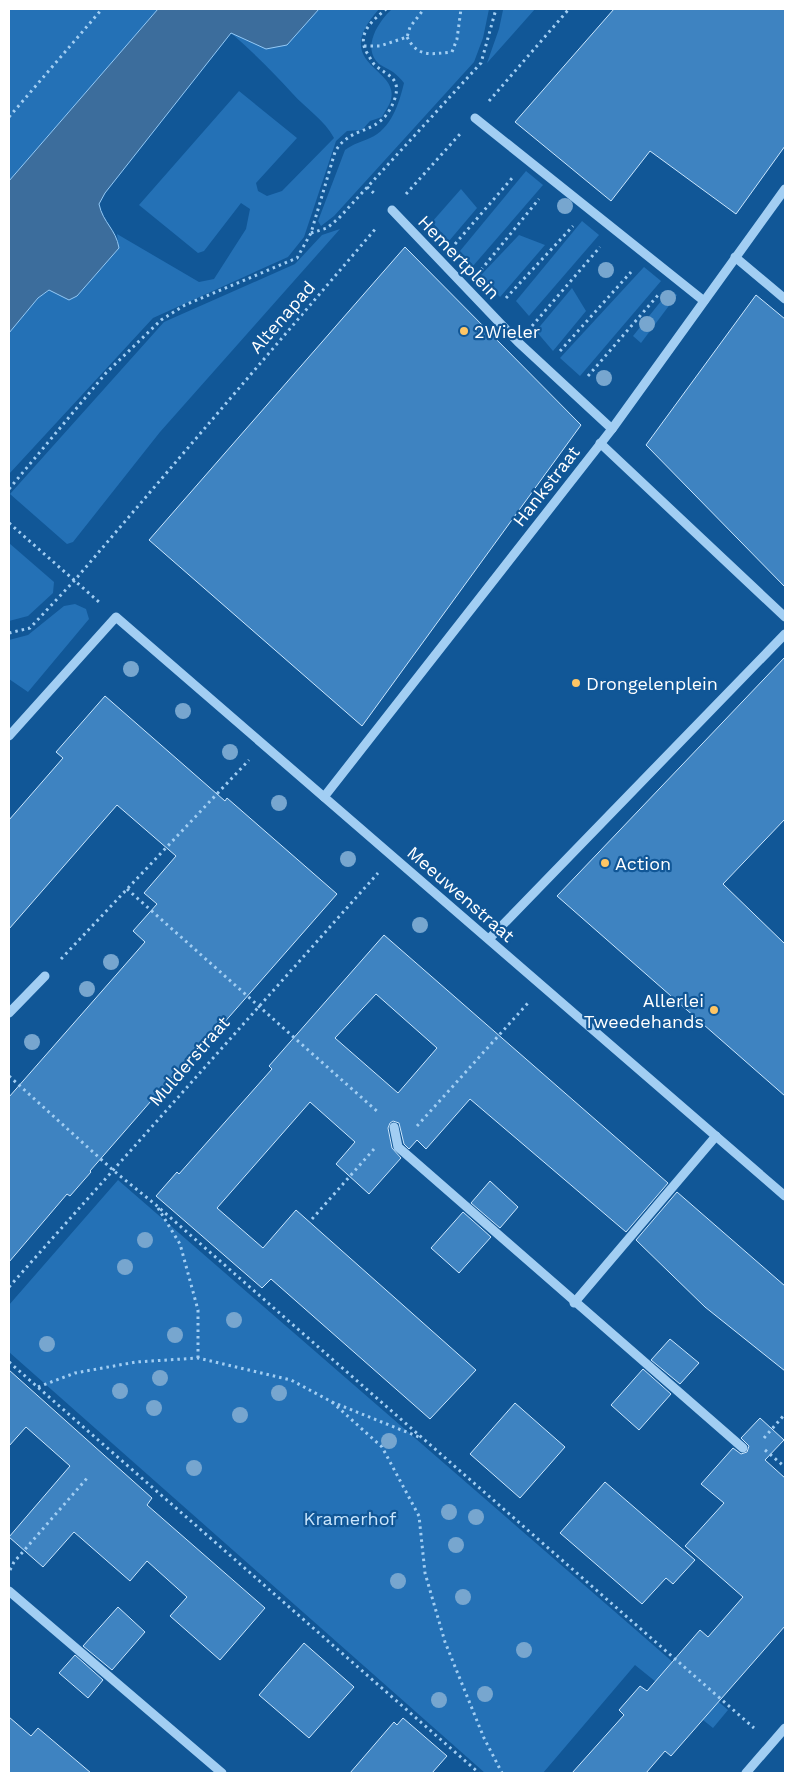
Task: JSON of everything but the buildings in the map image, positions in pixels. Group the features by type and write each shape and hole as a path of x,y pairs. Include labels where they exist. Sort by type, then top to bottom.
{"street":[{"path":"475,118 704,301"},
{"name":"Hankstraat","path":"324,797 612,429 785,189"},
{"name":"Hemertplein","path":"392,210 518,342 612,429"},
{"path":"735,257 785,299"},
{"path":"600,443 785,617"},
{"path":"9,736 116,617"},
{"name":"Meeuwenstraat","path":"116,617 785,1196"},
{"path":"489,940 785,634"},
{"path":"9,1013 45,976"},
{"path":"394,1127 398,1147 743,1448"},
{"path":"574,1302 716,1136"},
{"path":"9,1591 222,1773"},
{"path":"746,1773 785,1728"}],"path":[{"path":"9,117 102,9"},
{"path":"9,489 106,373 161,320 185,306 297,258 311,233 335,152 340,142 353,134 379,124 387,114 395,97 397,85 392,75 375,65 363,46 364,33 374,18 386,9"},
{"path":"424,9 410,27 407,37 412,47 426,54 452,52 457,39 460,9"},
{"path":"311,233 327,228 339,218 481,63 496,9"},
{"name":"Altenapad","path":"9,633 30,628 74,580 392,210 569,9"},
{"path":"363,46 380,46 407,37"},
{"path":"440,262 528,160"},
{"path":"466,288 554,182"},
{"path":"491,314 589,209"},
{"path":"518,342 616,230"},
{"path":"546,368 646,255"},
{"path":"574,393 674,276"},
{"path":"9,523 116,617"},
{"path":"45,976 264,745"},
{"name":"Mulderstraat","path":"9,1286 114,1171 393,856"},
{"path":"127,889 394,1127 312,1219"},
{"path":"398,1147 543,986"},
{"path":"9,1076 114,1171 156,1205 772,1744"},
{"path":"156,1205 180,1244 196,1301 198,1310 198,1358"},
{"path":"38,1387 75,1373 136,1362 198,1358 291,1380 332,1402 422,1438"},
{"path":"9,1362 479,1773"},
{"path":"332,1402 382,1447 419,1516 425,1573 445,1642 484,1738 502,1773"},
{"path":"758,1444 785,1414"},
{"path":"9,1573 14,1562 88,1477"}],"green space":[{"path":"9,9 158,9 9,181"},
{"path":"319,9 379,9 365,28 361,42 363,54 391,88 391,99 382,117 370,121 362,130 347,131 336,141 304,237 288,257 153,318 9,474 9,333 38,298 50,290 69,300 77,296 119,248 117,234 199,282 214,279 246,229 250,209 241,203 204,251 198,253 139,205 239,91 297,138 256,183 258,191 267,196 282,191 334,138 320,120 297,99 263,62 231,33 313,16"},
{"path":"392,9 489,9 483,38 474,62 334,216 321,226 318,221 345,150 370,138 383,129 393,115 400,99 404,83 393,72 379,64 372,50 372,42 377,27"},
{"path":"535,9 487,63 499,29 503,10"},
{"path":"526,171 543,185 473,266 460,251"},
{"path":"461,189 477,208 449,241 432,222"},
{"path":"582,221 599,235 529,316 516,301"},
{"path":"340,229 160,432 73,542 67,544 10,494 164,322 295,264 322,235"},
{"path":"519,235 545,245 500,297 481,275"},
{"path":"644,267 661,281 580,376 560,358"},
{"path":"572,288 586,311 553,351 536,331"},
{"path":"670,290 677,295 641,343 633,336"},
{"path":"9,543 54,582 53,593 28,616 9,621"},
{"path":"75,604 86,609 89,619 28,692 9,679 9,640 28,635 64,606"},
{"name":"Kramerhof","path":"118,1180 728,1710 713,1728 635,1665 543,1773 485,1773 9,1352 9,1305"}],"shaded area":[{"path":"158,9 319,9 287,45 266,49 231,33 105,193 99,204 119,248 77,296 69,300 49,290 38,298 9,333 9,181"}],"place":[{"name":"2Wieler","path":"464,331"},
{"name":"Drongelenplein","path":"576,683"},
{"name":"Action","path":"605,863"},
{"name":"Allerlei Tweedehands","path":"714,1010"}]}
